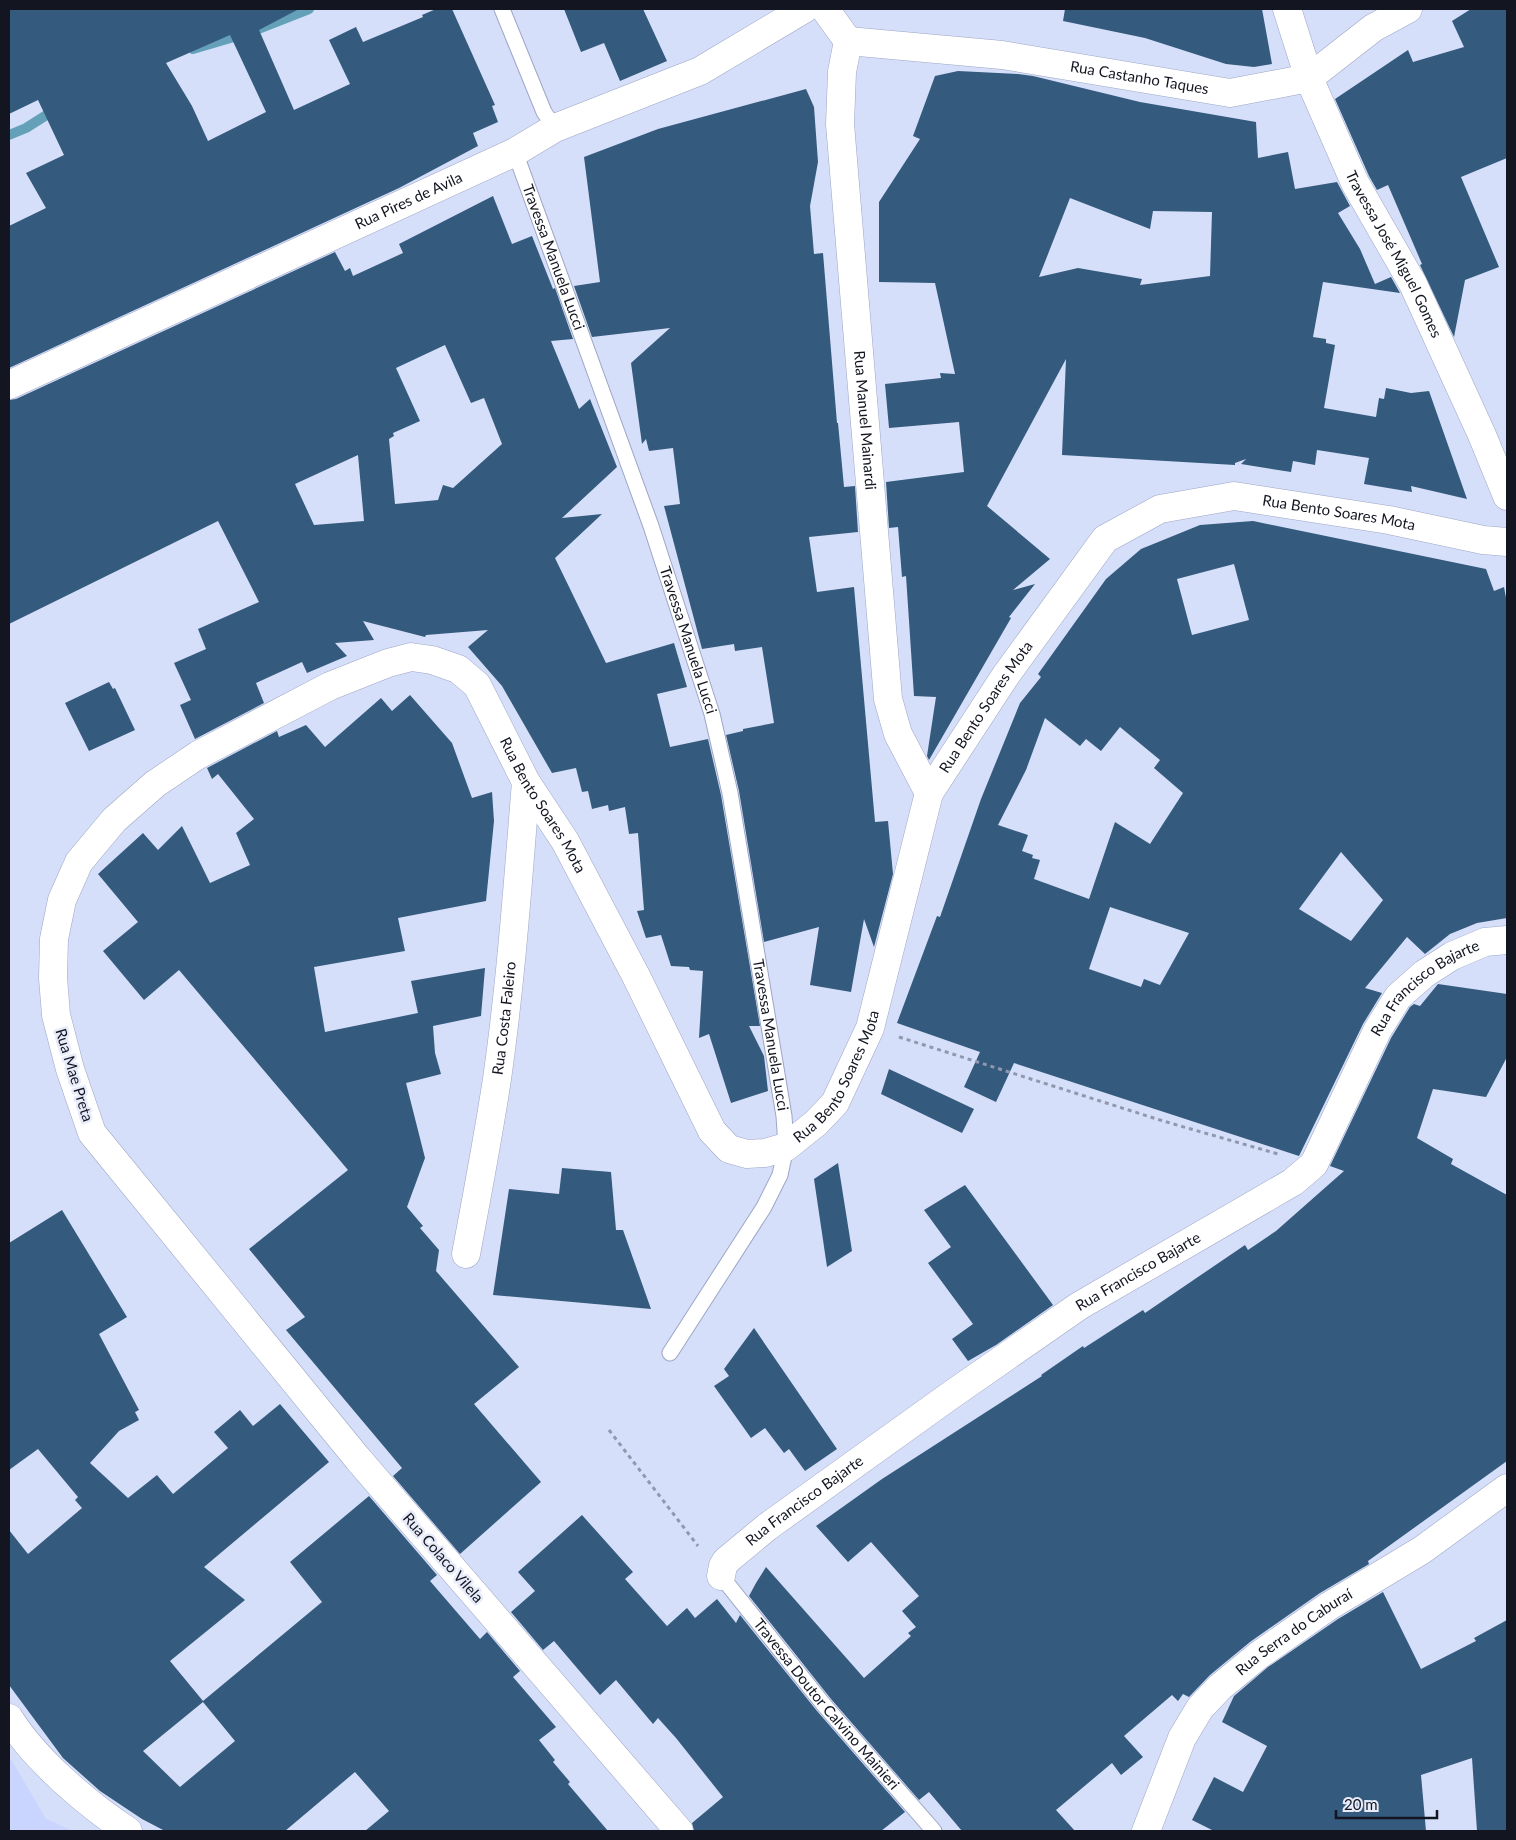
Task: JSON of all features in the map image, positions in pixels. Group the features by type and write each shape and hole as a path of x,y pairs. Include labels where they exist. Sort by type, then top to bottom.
{"street":[{"name":"Rua Pires de Avila","path":"9,385 515,152 555,128 700,71 804,9"},
{"path":"826,9 848,41"},
{"name":"Travessa José Miguel Gomes","path":"1287,9 1309,78 1356,183 1413,284 1482,435 1507,496"},
{"name":"Rua Castanho Taques","path":"848,41 1002,55 1230,92 1309,78 1373,28 1408,9"},
{"name":"Rua Manuel Mainardi","path":"848,41 842,72 840,124 888,699 898,734 929,793"},
{"name":"Rua Bento Soares Mota","path":"79,862 114,820 155,784 198,755 330,686 388,663 411,657 432,660 458,669 477,686 526,782 565,842 636,976 712,1131 729,1149 747,1154 765,1153 786,1146 816,1123 835,1103 870,1028 929,793 1006,675 1105,539 1160,508 1234,496 1389,520 1483,540 1507,542"},
{"name":"Rua Costa Faleiro","path":"466,1254 497,1078 510,972 526,782"},
{"name":"Rua Mae Preta","path":"79,862 62,900 54,939 53,978 56,1015 70,1070 92,1133 212,1280"},
{"name":"Rua Francisco Bajarte","path":"722,1576 723,1566 726,1561 743,1546 959,1389 1079,1306 1293,1182 1314,1164 1377,1031 1398,997 1424,974 1452,956 1485,942 1507,940"},
{"name":"Rua Colaco Vilela","path":"212,1280 358,1459 679,1831"},
{"name":"Rua Serra do Caburaí","path":"1146,1831 1182,1738 1200,1708 1220,1687 1275,1644 1329,1606 1422,1550 1507,1488"},
{"path":"9,1718 19,1734 63,1780 128,1831"}],"lane":[{"path":"502,9 544,112 555,128"},
{"name":"Travessa Manuela Lucci","path":"515,152 651,526 712,714 730,793 784,1116 786,1146 780,1175 764,1207 670,1353"},
{"name":"Travessa Doutor Calvino Mainieri","path":"722,1576 824,1705 934,1831"}],"path":[{"path":"870,1028 1163,1122 1314,1164"},
{"path":"608,1430 722,1576"}],"shaded area":[{"path":"9,1756 46,1819 73,1831 9,1831"}],"building":[{"path":"9,9 299,9 259,30 294,110 350,84 329,40 356,27 363,42 423,17 422,15 436,9 452,9 495,105 492,106 498,122 473,133 478,146 399,188 9,368 9,226 46,208 26,173 64,155 38,100 9,114","holes":["230,35 266,112 208,141 192,106 166,63"]},
{"path":"564,9 643,9 667,61 620,81 604,43 581,52"},
{"path":"1065,9 1262,9 1272,64 1254,67 1226,64 1145,38 1063,21"},
{"path":"1471,9 1507,9 1507,158 1461,177 1499,267 1465,280 1454,337 1420,265 1422,264 1388,185 1377,190 1335,99 1408,50 1413,62 1464,47 1452,21"},
{"path":"958,71 1033,76 1140,102 1256,122 1258,158 1288,152 1295,189 1337,182 1350,206 1338,213 1360,249 1375,284 1391,277 1400,293 1323,282 1313,337 1326,339 1326,343 1335,345 1324,408 1376,417 1379,398 1384,399 1386,388 1411,393 1429,391 1467,499 1411,486 1412,492 1364,484 1369,458 1317,450 1315,465 1293,461 1291,472 1241,464 1246,459 1235,463 1235,465 1062,455 1066,359 987,506 1050,559 1013,590 1035,584 1009,617 1011,618 929,760 927,756 936,697 914,696 906,576 902,577 898,527 889,528 886,482 964,472 959,422 889,428 885,384 941,378 940,373 955,374 935,283 879,282 879,202 920,139 913,136 935,76","holes":["1070,198 1150,229 1153,211 1212,212 1210,276 1140,285 1142,279 1078,268 1039,277"]},
{"path":"806,89 814,107 818,162 810,206 814,254 823,253 844,487 855,486 858,532 809,537 817,592 854,587 875,822 888,821 893,874 874,947 864,919 851,992 810,985 819,927 764,942 739,791 726,735 743,731 743,729 774,723 762,647 735,651 734,644 702,649 664,506 680,504 673,448 649,451 646,439 642,444 631,363 670,328 592,337 574,286 600,282 584,157 658,129"},
{"path":"493,196 512,244 532,236 553,289 555,288 573,339 551,341 579,409 590,399 617,467 562,518 602,514 555,558 606,663 674,643 687,687 657,694 670,747 708,739 721,795 760,1026 749,1026 764,1056 768,1091 731,1103 709,1034 699,1038 703,971 690,970 689,967 671,966 661,935 646,938 637,911 644,910 638,833 629,834 625,807 609,811 608,805 592,809 588,791 582,792 576,768 552,773 502,686 468,647 488,630 426,635 425,637 363,621 374,640 335,643 347,656 307,673 302,662 256,683 264,703 195,739 180,705 191,700 174,663 206,649 198,629 259,602 218,521 9,624 9,400 16,399 335,252 345,271 350,268 353,276 403,253 399,244","holes":["445,345 471,403 484,398 502,444 453,488 443,485 438,500 395,504 389,439 394,436 393,433 420,421 396,368","358,455 364,521 314,525 295,484"]},
{"path":"1253,521 1486,569 1494,591 1504,587 1507,603 1507,918 1477,923 1450,934 1425,954 1407,937 1365,988 1382,993 1363,1024 1299,1156 1014,1063 996,1102 964,1087 980,1052 897,1023 937,916 940,917 981,799 1020,703 1041,677 1038,674 1106,579 1141,549 1200,525","holes":["1234,564 1249,620 1192,635 1177,579","1045,718 1080,746 1086,739 1101,751 1120,727 1160,760 1154,768 1183,793 1150,844 1115,822 1089,899 1034,879 1040,860 1032,858 1033,855 1022,851 1028,835 998,825 1026,770","1341,852 1383,900 1351,941 1299,909","1110,907 1189,933 1160,985 1144,979 1141,987 1089,969"]},
{"path":"109,682 113,689 115,688 135,730 89,751 65,703"},
{"path":"410,695 452,743 472,798 492,792 494,821 486,901 398,918 405,951 314,967 325,1032 418,1013 411,981 485,968 481,1016 433,1026 435,1053 441,1074 406,1083 425,1158 407,1207 423,1226 420,1228 439,1250 436,1271 519,1367 474,1404 541,1482 460,1554 393,1476 402,1468 286,1330 305,1317 249,1249 348,1170 179,970 144,1000 103,951 138,922 98,874 143,833 158,850 182,826 210,883 250,865 236,833 254,819 218,774 212,779 207,768 277,731 279,737 306,725 325,747 381,698 392,711"},
{"path":"1438,984 1507,994 1507,1057 1486,1097 1433,1089 1417,1138 1453,1159 1451,1164 1507,1195 1507,1461 1368,1561 1369,1564 1320,1593 1250,1642 1210,1675 1189,1697 1183,1694 1178,1701 1172,1695 1124,1736 1143,1757 1121,1775 1112,1763 1056,1810 1075,1831 962,1831 929,1792 919,1800 831,1699 749,1596 756,1583 766,1567 864,1678 911,1636 908,1633 916,1627 902,1611 919,1596 871,1542 848,1562 816,1526 882,1479 1042,1376 1083,1346 1084,1348 1143,1310 1145,1313 1245,1245 1248,1250 1276,1231 1344,1171 1330,1166 1391,1038 1410,1007 1414,1004 1420,1006"},
{"path":"889,1069 974,1109 962,1133 881,1094"},
{"path":"838,1163 852,1251 827,1267 814,1179"},
{"path":"562,1168 611,1172 616,1230 623,1230 651,1309 493,1295 509,1189 559,1194"},
{"path":"965,1185 1053,1305 996,1345 968,1361 952,1339 973,1324 928,1263 951,1247 924,1210"},
{"path":"62,1210 127,1317 99,1334 139,1410 135,1412 139,1420 119,1431 90,1463 128,1498 157,1475 173,1494 228,1448 214,1432 240,1410 253,1426 280,1404 329,1462 204,1567 245,1600 170,1661 203,1701 322,1602 290,1562 369,1496 437,1575 430,1581 480,1639 487,1632 520,1671 513,1677 556,1727 539,1740 555,1760 553,1762 570,1782 568,1784 608,1831 365,1831 389,1811 355,1772 285,1831 165,1831 142,1819 100,1791 63,1758 9,1685 9,1530 28,1554 82,1508 75,1500 78,1497 38,1449 9,1470 9,1243","holes":["203,1702 235,1741 180,1787 143,1751"]},
{"path":"754,1328 837,1449 805,1471 789,1449 784,1453 765,1428 751,1438 714,1386 729,1376 724,1369"},
{"path":"582,1515 633,1572 625,1579 667,1626 687,1608 695,1618 717,1599 736,1623 740,1615 817,1711 905,1812 881,1831 694,1831 692,1823 723,1797 676,1738 658,1718 653,1724 616,1680 600,1695 554,1641 543,1650 511,1612 535,1591 518,1572"},
{"path":"1383,1592 1421,1669 1476,1641 1474,1638 1507,1620 1507,1831 1477,1831 1472,1758 1421,1775 1426,1831 1214,1831 1192,1820 1214,1777 1243,1792 1267,1746 1222,1722 1234,1696 1268,1667 1338,1619"}],"waterway":[{"path":"258,29 309,9"},
{"path":"193,49 244,34"},
{"path":"9,135 26,128 56,109"}]}
